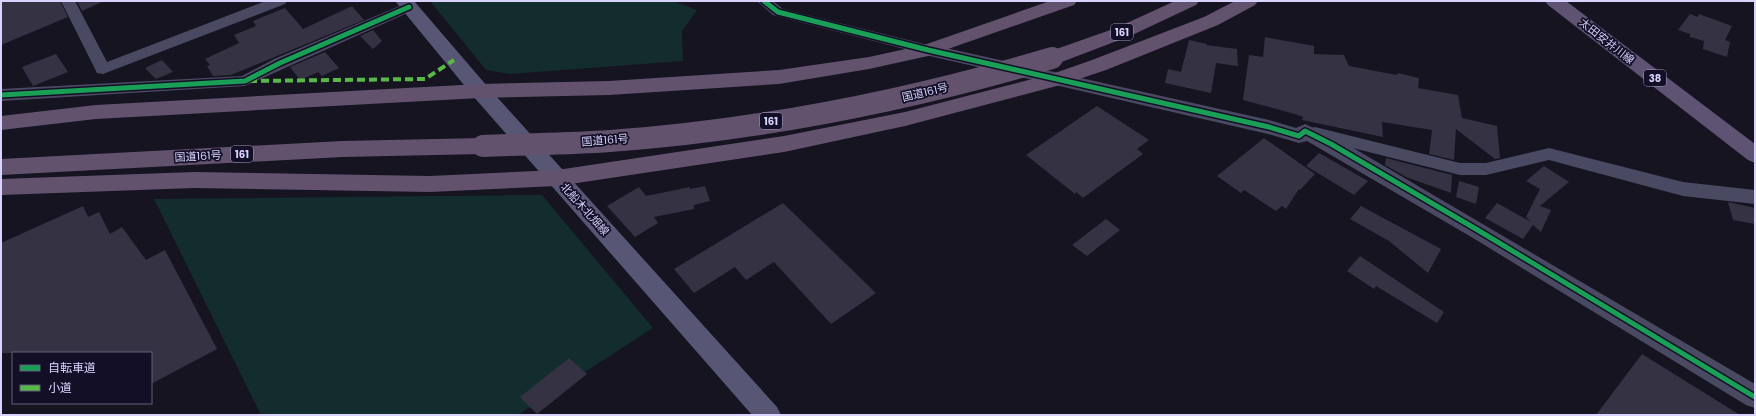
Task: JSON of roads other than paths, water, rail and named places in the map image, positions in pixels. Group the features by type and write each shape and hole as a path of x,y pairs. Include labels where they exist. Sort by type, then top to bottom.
{"highway":[{"path":"1,123 96,112 480,91 609,88 779,77 869,63 928,50 1068,1"},
{"name":"国道161号","path":"1,167 342,149 483,146 610,141 717,129 856,108 981,79 1052,58 1123,32 1190,1"},
{"path":"1,187 194,180 430,184 557,178 784,144 905,119 1057,79 1098,65 1210,21 1249,1"}],"main road":[{"name":"太田安井川線","path":"1554,1 1755,155"},
{"name":"北船木北畑線","path":"407,4 480,91 768,415"}],"street":[{"path":"68,1 103,69 280,1"},
{"path":"764,1 778,12 928,50 1269,127 1299,136 1305,131"},
{"path":"1,95 245,81 280,63 407,4"},
{"path":"1305,131 1460,169 1486,169 1549,154 1683,189 1755,197"},
{"path":"1305,131 1332,144 1475,228 1755,397"}]}
